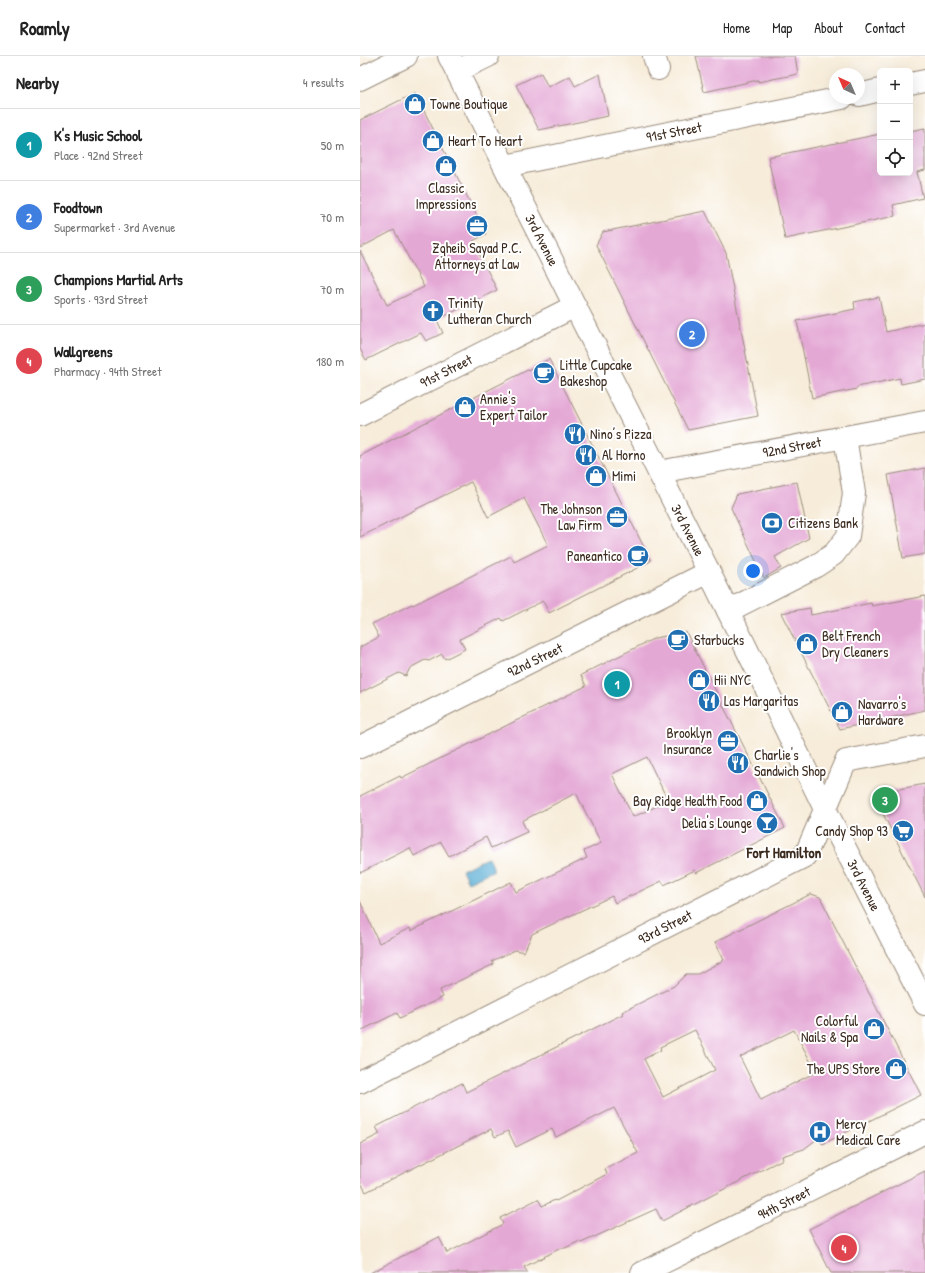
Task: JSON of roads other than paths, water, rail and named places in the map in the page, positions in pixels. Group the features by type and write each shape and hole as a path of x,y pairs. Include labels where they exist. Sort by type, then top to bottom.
{"street":[{"path":"360,79 406,56"},
{"path":"453,63 488,56"},
{"name":"3rd Avenue","path":"453,63 709,572 825,809 925,1004"},
{"path":"913,83 925,81"},
{"path":"865,94 877,91"},
{"name":"91st Street","path":"505,166 829,101"},
{"name":"91st Street","path":"360,415 575,306"},
{"name":"92nd Street","path":"659,472 925,422"},
{"path":"728,611 816,566 834,554 848,536 854,493 845,437"},
{"name":"92nd Street","path":"360,747 709,572"},
{"name":"93rd Street","path":"360,1082 805,856 846,761 925,746"},
{"name":"94th Street","path":"642,1273 925,1132"}],"water":[{"path":"489,857 494,870 468,882 462,870"}],"place":[{"name":"Towne Boutique","path":"415,104"},
{"name":"Heart To Heart","path":"433,141"},
{"name":"Classic Impressions","path":"446,166"},
{"name":"Zgheib Sayad P.C. Attorneys at Law","path":"477,226"},
{"name":"Trinity Lutheran Church","path":"433,311"},
{"name":"Foodtown","path":"692,334"},
{"name":"Little Cupcake Bakeshop","path":"544,373"},
{"name":"Annie's Expert Tailor","path":"465,407"},
{"name":"Nino’s Pizza","path":"575,434"},
{"name":"Al Horno","path":"586,455"},
{"name":"Mimi","path":"596,476"},
{"name":"The Johnson Law Firm","path":"617,517"},
{"name":"Citizens Bank","path":"772,523"},
{"name":"Paneantico","path":"638,556"},
{"name":"Starbucks","path":"678,640"},
{"name":"Belt French Dry Cleaners","path":"807,644"},
{"name":"Hii NYC","path":"699,680"},
{"name":"K's Music School","path":"617,684"},
{"name":"Las Margaritas","path":"709,701"},
{"name":"Navarro's Hardware","path":"842,712"},
{"name":"Brooklyn Insurance","path":"728,741"},
{"name":"Charlie's Sandwich Shop","path":"738,763"},
{"name":"Champions Martial Arts","path":"885,800"},
{"name":"Bay Ridge Health Food","path":"757,801"},
{"name":"Delia's Lounge","path":"767,823"},
{"name":"Candy Shop 93","path":"903,831"},
{"name":"Colorful Nails & Spa","path":"874,1029"},
{"name":"The UPS Store","path":"896,1069"},
{"name":"Mercy Medical Care","path":"820,1132"},
{"name":"Wallgreens","path":"844,1248"}],"district":[{"name":"Fort Hamilton","path":"784,853"}]}
